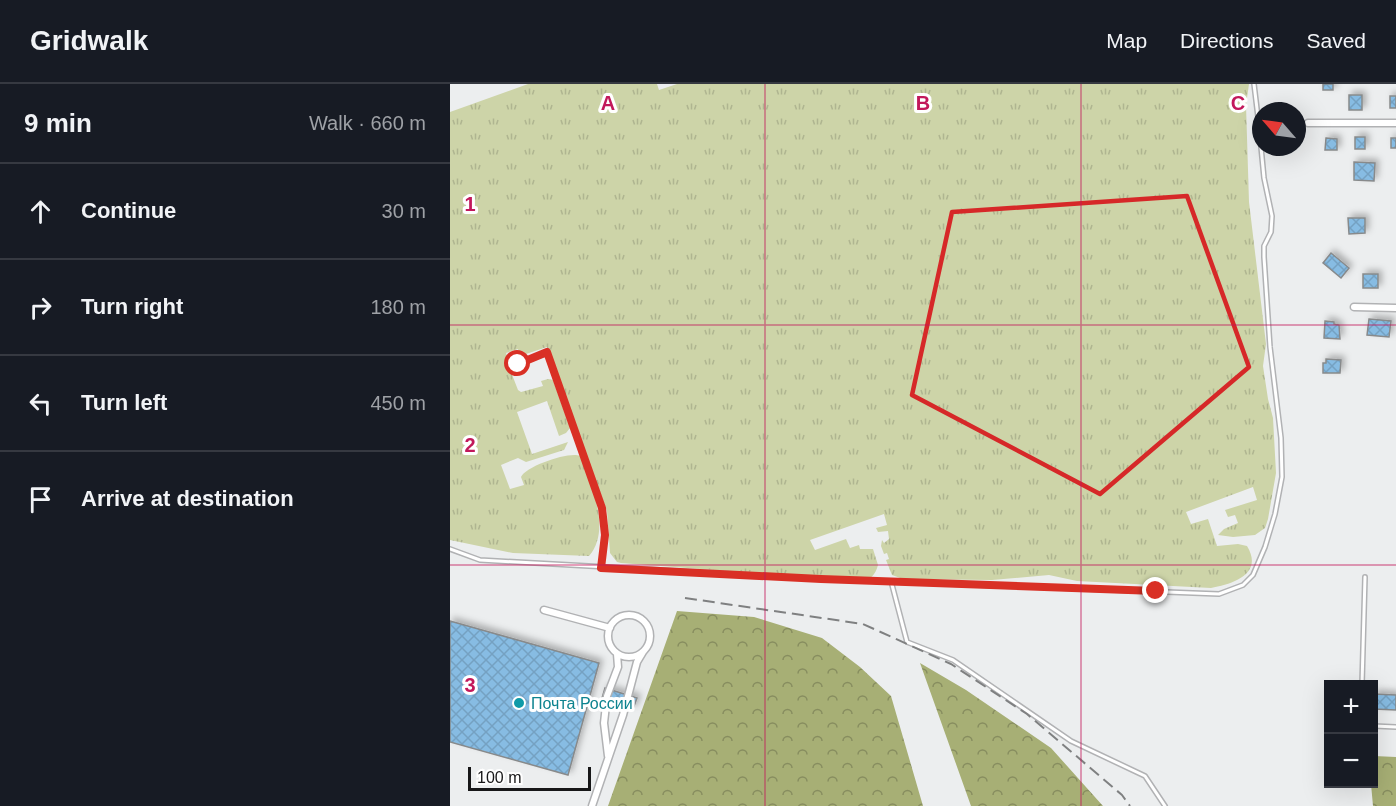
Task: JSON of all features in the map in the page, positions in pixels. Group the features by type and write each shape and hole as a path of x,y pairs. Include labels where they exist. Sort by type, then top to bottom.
{"street":[{"path":"1308,123 1396,123"},
{"path":"1354,307 1396,308"},
{"path":"544,610 610,628"},
{"path":"592,806 608,759 635,674 637,662 650,639 647,626 643,621 631,616 619,618 610,628 609,642 617,654 618,667 607,696 604,723 608,759"},
{"path":"617,654 630,657 643,652"}],"lane":[{"path":"1254,84 1256,102"},
{"path":"450,549 480,560 601,568 1219,594 1243,585 1253,575 1265,547 1275,514 1282,477 1281,438 1270,347 1264,257 1264,246 1271,232 1272,216 1262,156"},
{"path":"518,364 547,352 602,508 605,535 601,568"},
{"path":"1362,680 1365,578"},
{"path":"891,581 907,642 952,660 1071,741 1145,776 1165,806"},
{"path":"1378,726 1396,727"}],"highlighted area":[{"path":"1187,196 1249,367 1100,494 912,395 952,212"}],"green space":[{"path":"528,84 657,84 659,90 677,84 1249,84 1246,105 1249,202 1266,344 1263,366 1273,418 1276,473 1265,528 1255,535 1233,537 1218,535 1224,529 1238,523 1235,515 1228,517 1225,510 1257,500 1253,487 1186,512 1191,524 1208,519 1217,546 1238,544 1247,546 1252,564 1249,571 1237,580 1211,588 1077,581 1049,575 992,580 903,579 892,575 886,560 889,559 887,553 884,554 881,546 882,540 884,543 889,539 888,531 878,532 876,528 887,525 884,514 810,540 815,550 846,539 850,548 859,545 860,549 873,549 877,569 872,576 860,581 617,562 610,553 607,511 547,347 520,356 518,349 506,353 515,370 511,372 521,392 543,386 541,381 553,380 570,428 559,436 547,401 517,412 532,454 568,442 564,450 526,462 518,458 501,465 510,489 524,485 521,477 539,464 567,456 580,456 597,507 599,533 596,545 589,556 513,553 450,540 450,112"},
{"path":"677,611 754,617 822,638 860,667 891,696 923,806 608,806"},
{"path":"920,663 966,690 1051,748 1103,806 971,806"},
{"path":"1378,756 1396,757 1396,806 1373,806 1371,788 1378,788"}],"building":[{"path":"1323,84 1333,84 1333,90 1323,90"},
{"path":"1349,95 1362,95 1362,110 1349,110"},
{"path":"1390,96 1396,96 1396,108 1390,108"},
{"path":"1355,137 1365,137 1365,149 1355,149"},
{"path":"1326,138 1337,139 1337,150 1325,150"},
{"path":"1391,138 1396,138 1396,148 1391,148"},
{"path":"1354,162 1375,163 1374,181 1354,180"},
{"path":"1348,218 1365,218 1365,233 1349,234"},
{"path":"1331,253 1349,268 1341,278 1323,263"},
{"path":"1363,274 1378,274 1378,288 1363,288"},
{"path":"1369,319 1391,321 1389,337 1367,335"},
{"path":"1325,321 1339,325 1340,339 1324,338"},
{"path":"1326,359 1341,360 1340,373 1323,373 1323,363 1326,363"},
{"name":"Почта России","path":"450,621 599,663 568,775 450,742"},
{"path":"605,688 637,698 633,709 602,698"},
{"path":"1378,694 1396,695 1396,710 1378,709"}],"railway":[{"path":"685,598 863,624 951,664 1027,714 1122,795 1130,806"}],"place":[{"name":"Почта России","path":"519,703"}],"route":[{"path":"518,364 547,352 602,508 605,535 601,568 821,579 1156,591"}]}
